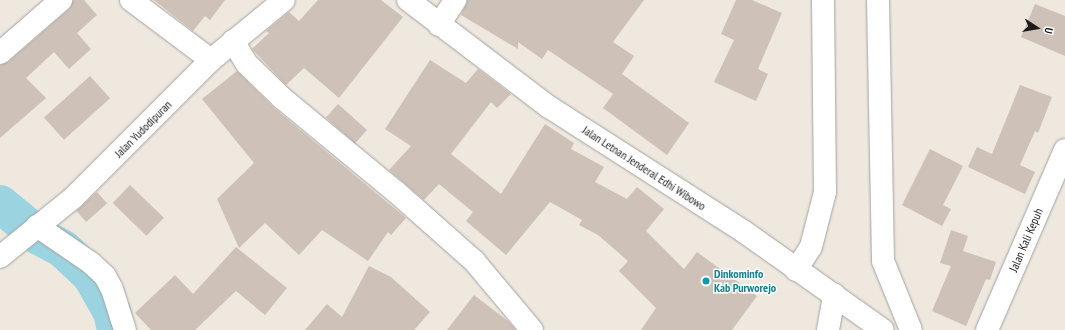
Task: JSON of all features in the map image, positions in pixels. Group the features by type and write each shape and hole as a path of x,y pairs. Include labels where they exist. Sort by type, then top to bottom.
{"street":[{"path":"0,53 62,0"},
{"path":"131,0 211,60"},
{"name":"Jalan Yudodipuran","path":"3,254 74,197 211,60 284,0"},
{"name":"Jalan Letnan Jenderal Edhi Wibowo","path":"408,0 549,107 743,231 796,270 883,330"},
{"path":"439,25 455,0"},
{"path":"796,270 810,247 825,192 823,0"},
{"path":"878,0 883,261 911,330"},
{"path":"233,42 246,63 282,98 395,191 474,261 532,330"},
{"name":"Jalan Kali Kepuh","path":"987,330 1065,150"},
{"path":"36,227 91,263 105,276 112,288 125,330"},
{"path":"828,330 834,295"}],"building":[{"path":"73,0 84,0 97,15 77,33 91,49 69,69 54,52 26,78 46,98 0,138 0,65 8,62 69,9"},
{"path":"154,0 225,0 210,20 205,16 193,31"},
{"path":"318,0 381,0 403,17 339,98 304,68 286,85 252,49 269,33 266,31 289,12 299,21"},
{"path":"467,0 644,0 613,42 634,56 622,74 689,123 667,155 603,108 613,94 548,50 542,59 518,42 518,49 461,15"},
{"path":"736,0 752,0 782,13 758,69 768,74 756,101 714,82 734,40 721,34"},
{"path":"1035,4 1065,16 1065,56 1021,37"},
{"path":"430,60 466,83 478,69 511,94 497,108 491,102 451,154 501,194 545,124 574,143 571,149 604,167 595,182 627,199 637,187 664,209 646,231 684,269 697,252 757,296 732,330 641,330 656,308 619,271 628,261 598,235 579,225 582,220 550,202 506,255 466,221 473,212 439,184 424,200 389,170 411,146 385,129"},
{"path":"237,71 274,108 406,218 391,235 388,232 368,261 322,230 299,255 265,223 239,248 217,199 254,163 202,99"},
{"path":"90,76 110,98 64,140 44,117"},
{"path":"1020,85 1052,97 1038,133 1035,131 1020,165 1035,172 1025,194 968,167 977,147 992,154"},
{"path":"338,104 367,130 355,143 326,117"},
{"path":"930,149 963,166 943,205 951,209 942,226 902,205"},
{"path":"130,185 164,218 146,236 113,203"},
{"path":"97,192 107,203 86,222 76,211"},
{"path":"951,230 968,236 963,251 996,262 990,280 986,279 966,326 932,311 951,266 940,263"},
{"path":"236,247 287,288 265,315 236,291 195,330 151,330 135,313 175,275 193,294"},
{"path":"369,266 391,277 430,312 414,330 305,330 327,304 342,317"},
{"path":"474,295 508,321 516,330 447,330"}],"waterway":[{"path":"0,204 39,236 63,249 91,275 112,312 116,330"}],"place":[{"name":"Dinkominfo Kab Purworejo","path":"706,281"}]}
